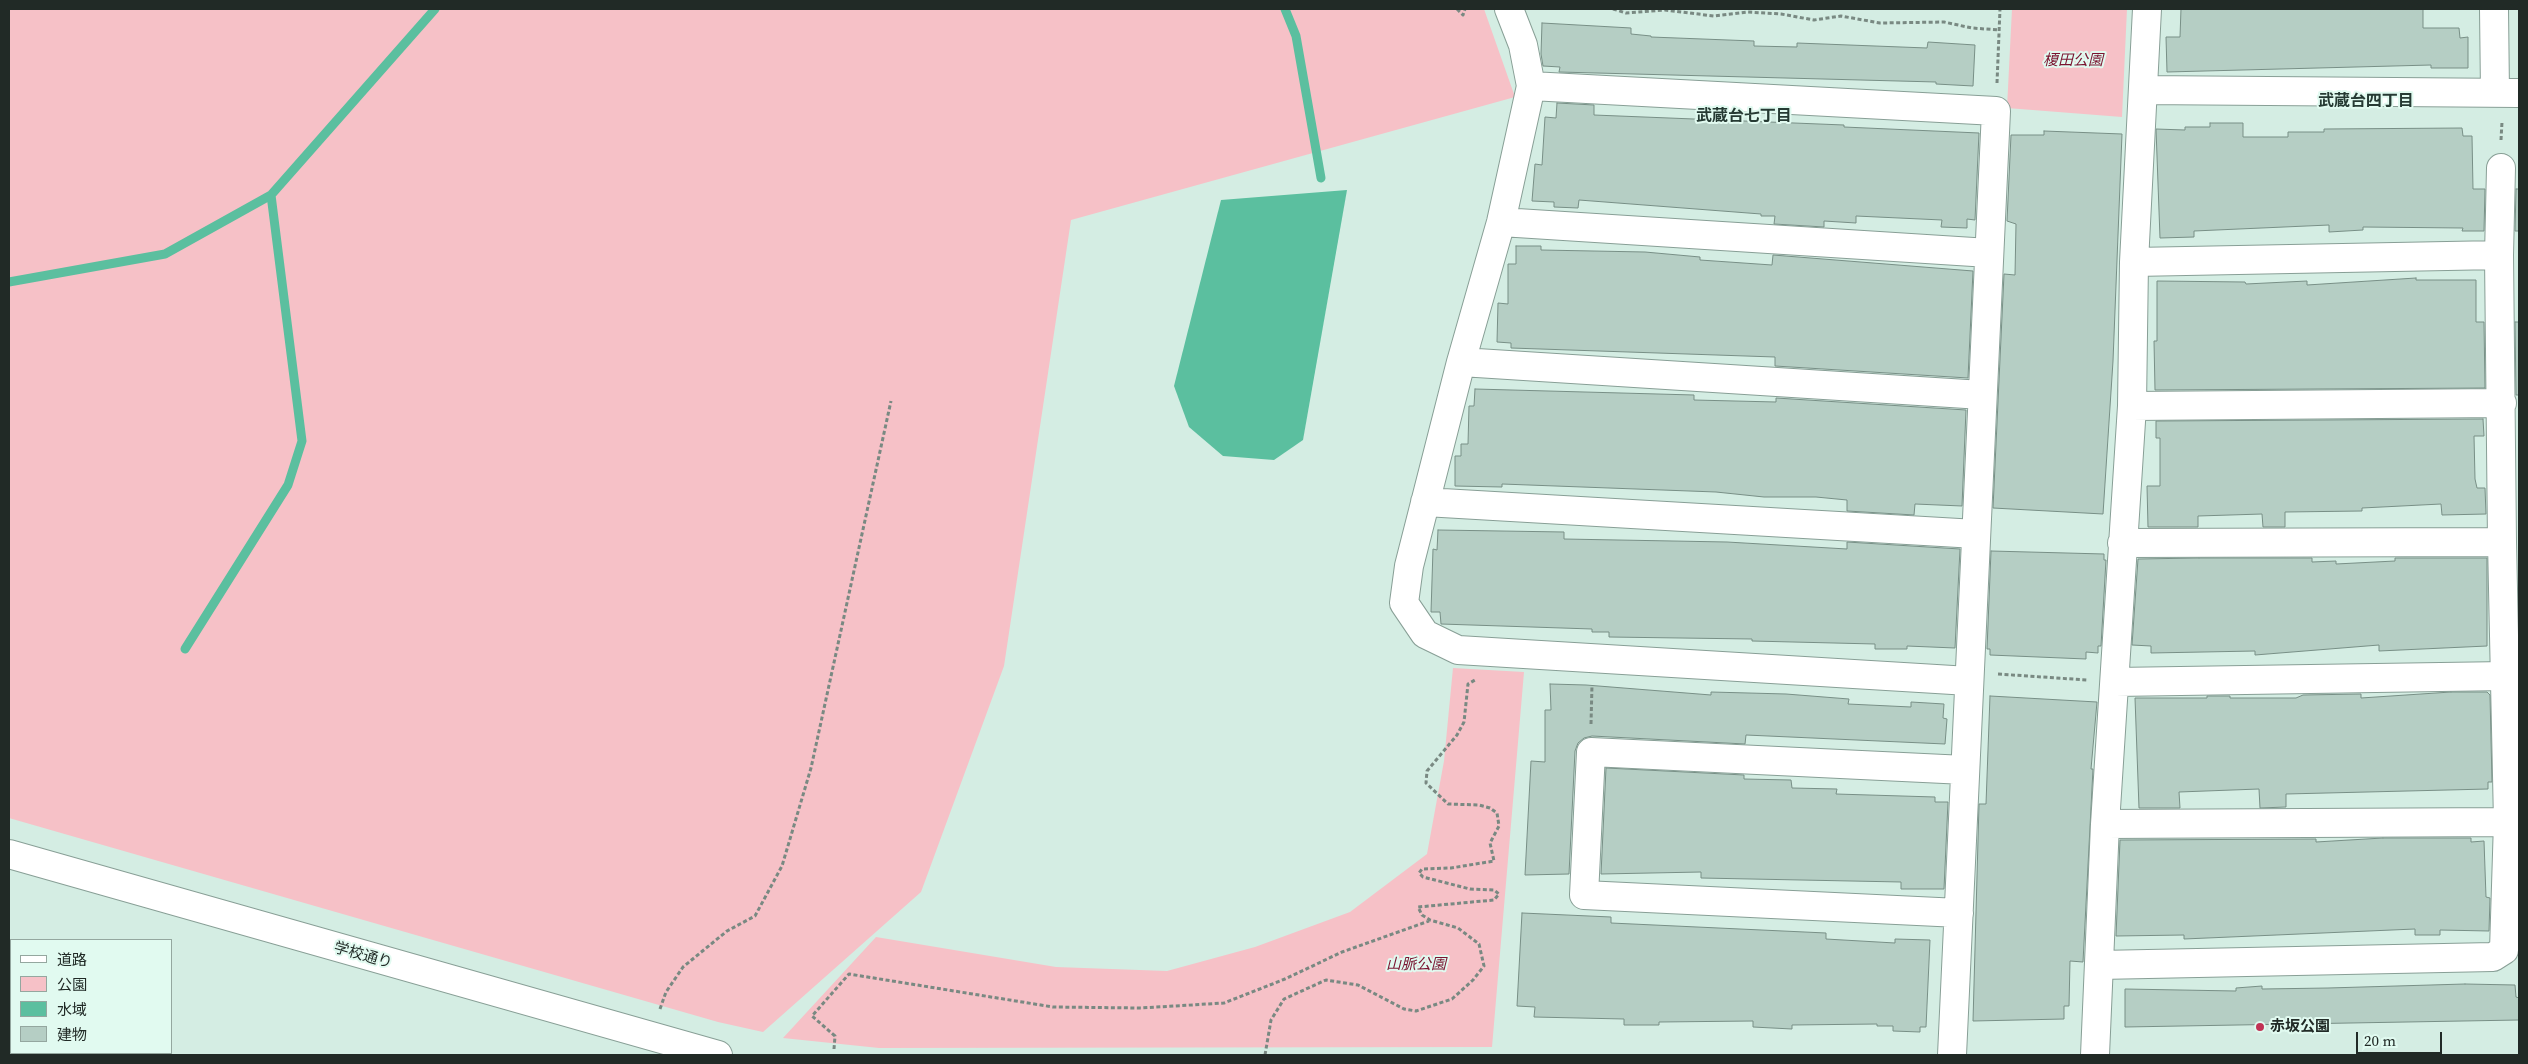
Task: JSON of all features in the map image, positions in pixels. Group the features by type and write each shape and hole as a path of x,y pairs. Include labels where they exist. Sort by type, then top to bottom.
{"street":[{"path":"1509,9 1523,45 1531,86 1501,222 1461,362 1409,566 1404,603 1425,634 1458,650 1593,660 1970,677"},
{"path":"2095,1055 2105,824 2132,406 2134,262 2147,9"},
{"path":"2143,90 2505,93 2494,9"},
{"path":"1531,86 1996,111 1952,1055"},
{"path":"2099,965 2492,957 2504,950 2513,898 2508,822 2502,542 2499,255 2501,168"},
{"path":"1501,222 1989,253"},
{"path":"2134,262 2499,255"},
{"path":"1461,362 1982,395"},
{"path":"2132,406 2502,403"},
{"path":"1425,502 1976,534"},
{"path":"2122,543 2502,542"},
{"path":"2115,682 2506,676"},
{"path":"1958,912 1584,895 1591,752 1965,770"},
{"path":"2105,824 2508,822"},
{"name":"学校通り","path":"9,854 651,1038 718,1055"}],"path":[{"path":"1457,9 1463,15 1465,9"},
{"path":"1612,9 1626,13 1665,10 1714,16 1748,12 1780,14 1814,20 1841,16 1880,23 1944,22 1972,28 1999,30"},
{"path":"1996,111 2000,9"},
{"path":"2501,168 2505,93"},
{"path":"651,1038 666,992 683,967 728,930 755,916 782,866 811,768 891,401"},
{"path":"1591,752 1593,660"},
{"path":"1970,677 2115,682"},
{"path":"1265,1055 1270,1020 1284,999 1326,980 1358,985 1404,1009 1416,1011 1452,999 1474,980 1484,966 1479,944 1458,928 1430,920 1422,915 1418,907 1494,900 1499,894 1494,890 1470,889 1442,882 1423,877 1419,873 1422,869 1451,868 1494,861 1490,843 1499,826 1497,813 1490,808 1479,805 1448,804 1426,783 1428,771 1457,735 1464,722 1468,684 1478,678"},
{"path":"834,1049 835,1036 812,1016 849,974 1053,1007 1141,1008 1224,1003 1285,979 1342,952 1430,920"}],"green space":[{"path":"9,9 1484,9 1515,97 1071,220 1004,666 921,892 763,1032 718,1022 9,818"},
{"name":"榎田公園","path":"2012,9 2127,9 2122,117 2007,108"},
{"name":"山脈公園","path":"1453,668 1524,672 1492,1047 879,1048 783,1038 876,937 1056,967 1167,971 1255,947 1350,912 1427,854 1444,761"}],"water":[{"path":"1347,190 1303,440 1274,460 1223,456 1189,427 1174,386 1221,200"}],"building":[{"path":"2181,9 2423,9 2423,28 2459,28 2460,38 2468,37 2468,68 2431,68 2431,65 2167,72 2166,37 2180,37"},
{"path":"1542,23 1631,28 1631,34 1651,37 1754,41 1754,46 1797,47 1797,43 1927,48 1928,42 1975,45 1973,86 1936,84 1936,82 1559,72 1560,67 1543,66 1541,54"},
{"path":"1557,103 1594,105 1594,115 1844,125 1844,127 1979,133 1975,220 1967,219 1967,228 1941,227 1942,220 1856,216 1856,223 1824,221 1824,227 1774,224 1775,216 1761,216 1761,214 1579,200 1578,208 1554,207 1554,202 1532,201 1535,164 1542,165 1545,117 1556,118"},
{"path":"2210,123 2243,123 2243,137 2288,137 2288,132 2324,132 2324,129 2462,128 2463,136 2472,136 2473,189 2485,189 2484,231 2462,231 2463,228 2363,227 2363,230 2329,232 2329,225 2194,231 2194,237 2160,238 2156,129 2185,130 2185,127 2210,127"},
{"path":"2044,131 2122,134 2113,361 2103,514 1993,508 2004,274 2015,275 2016,224 2007,221 2011,135 2044,135"},
{"path":"2516,189 2519,189 2519,231 2515,231"},
{"path":"1516,246 1541,246 1541,250 1645,252 1700,257 1700,260 1772,265 1773,255 1973,271 1968,378 1775,366 1775,357 1511,348 1511,343 1497,342 1498,303 1508,304 1508,264 1516,264"},
{"path":"2416,278 2416,280 2476,280 2476,322 2484,322 2485,388 2155,390 2154,341 2157,341 2157,281 2245,282 2246,284 2307,281 2307,285"},
{"path":"2515,322 2519,322 2519,395 2516,395"},
{"path":"1475,389 1694,395 1694,400 1776,402 1776,398 1966,410 1962,506 1915,504 1914,515 1847,511 1847,500 1816,497 1764,497 1716,492 1502,484 1502,487 1455,486 1455,456 1461,456 1461,444 1468,444 1469,406 1474,406"},
{"path":"2483,419 2484,436 2474,436 2475,479 2477,488 2485,488 2486,514 2442,515 2441,504 2362,508 2362,511 2285,512 2285,527 2263,527 2262,514 2198,516 2198,527 2148,527 2147,486 2160,486 2160,438 2156,438 2156,421"},
{"path":"1438,530 1564,532 1564,539 1727,542 1847,549 1847,542 1960,549 1955,648 1907,646 1907,649 1875,649 1875,644 1752,641 1752,639 1609,637 1609,632 1592,632 1592,629 1441,624 1440,612 1431,612 1433,549 1437,550"},
{"path":"1991,551 2104,554 2104,560 2106,560 2101,646 2098,646 2098,653 2086,652 2086,659 1990,655 1990,649 1987,649"},
{"path":"2312,558 2312,562 2336,561 2336,564 2395,561 2395,558 2487,558 2487,646 2379,651 2379,645 2255,655 2255,651 2151,653 2151,646 2132,645 2138,559"},
{"path":"1550,684 1711,695 1711,692 1786,694 1849,699 1848,704 1911,707 1911,702 1944,704 1943,718 1947,719 1945,744 1746,735 1745,744 1592,736 1584,738 1578,743 1575,751 1569,874 1525,875 1531,761 1545,762 1545,710 1551,710"},
{"path":"2451,692 2487,692 2490,695 2492,782 2488,782 2488,789 2286,794 2286,807 2260,808 2259,789 2179,792 2180,808 2139,808 2135,698 2207,698 2207,696 2230,696 2230,698 2296,698 2303,695 2361,694 2361,698"},
{"path":"1990,696 2097,702 2091,769 2093,769 2083,962 2070,961 2069,1006 2064,1006 2064,1019 1973,1021 1979,804 1986,804"},
{"path":"1606,768 1744,775 1744,779 1791,780 1792,788 1837,789 1836,794 1935,797 1935,802 1948,802 1944,889 1901,889 1901,882 1701,878 1701,872 1601,874"},
{"path":"2383,838 2471,838 2471,842 2484,841 2486,897 2490,898 2489,931 2440,930 2440,935 2415,935 2415,929 2184,939 2184,935 2116,936 2120,840 2316,839 2316,842"},
{"path":"1522,913 1611,917 1611,923 1826,933 1826,939 1895,943 1895,939 1930,940 1926,1027 1920,1027 1920,1032 1893,1031 1893,1026 1877,1026 1877,1024 1792,1025 1792,1029 1753,1027 1753,1021 1659,1022 1659,1025 1624,1025 1624,1019 1534,1017 1535,1007 1517,1006"},
{"path":"2465,984 2515,985 2516,997 2519,998 2519,1020 2125,1027 2125,989 2236,991 2236,988 2262,986 2262,989"}],"waterway":[{"path":"9,282 165,254 271,195 435,9"},
{"path":"1285,9 1296,36 1321,178"},
{"path":"185,649 288,485 302,441 271,195"}],"place":[{"name":"赤坂公園","path":"2260,1027"}],"district":[{"name":"武蔵台四丁目","path":"2366,102"},
{"name":"武蔵台七丁目","path":"1744,117"}]}
